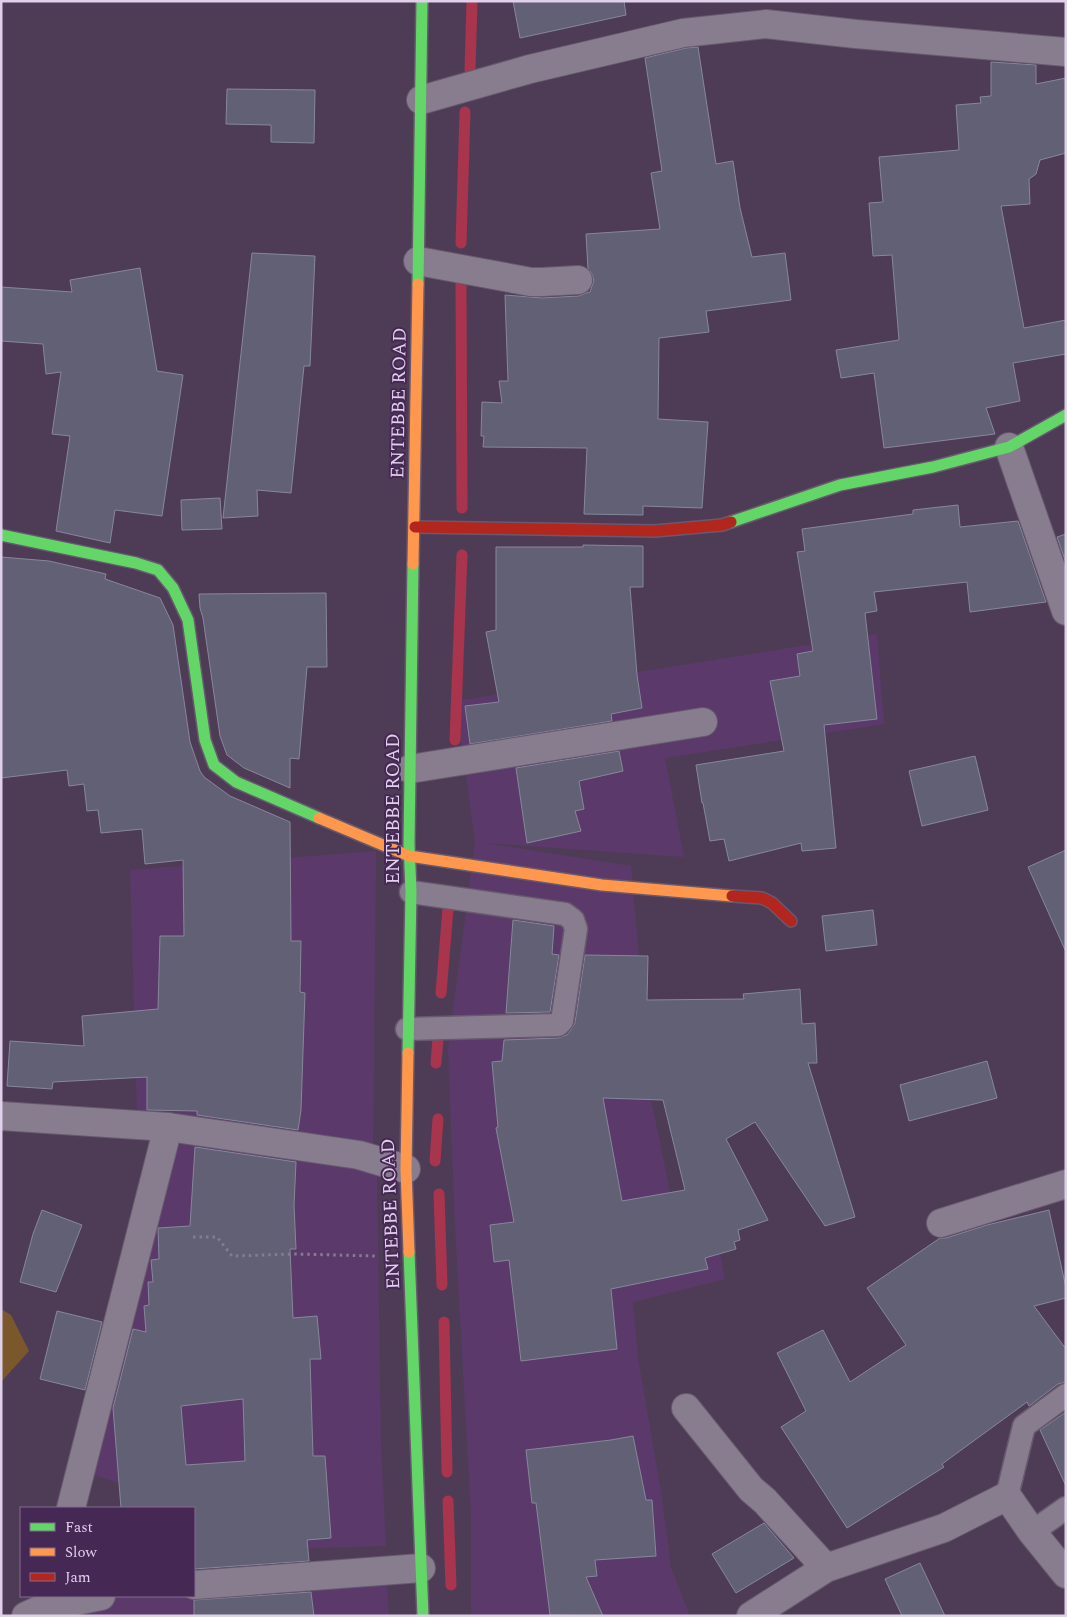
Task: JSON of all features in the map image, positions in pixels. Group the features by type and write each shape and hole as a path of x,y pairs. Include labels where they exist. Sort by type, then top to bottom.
{"main road":[{"name":"ENTEBBE ROAD","path":"422,1 406,1168 423,1616"},
{"path":"415,527 655,531 722,524 840,485 932,467 1009,447 1066,415"},
{"path":"1,535 136,563 158,570 173,588 188,620 205,740 214,765 236,782 409,856 602,885 762,898 772,903 791,921"}],"street":[{"path":"421,100 530,69 683,33 766,24 856,34 1066,52"},
{"path":"418,261 531,282 578,280"},
{"path":"1009,447 1066,611"},
{"path":"410,769 703,722"},
{"path":"1,1116 168,1127 359,1155 406,1168"},
{"path":"71,1507 168,1127"},
{"path":"942,1223 1066,1184"},
{"path":"686,1408 751,1488 826,1568"},
{"path":"751,1616 826,1568 944,1528 1007,1496 1032,1532 1066,1574"},
{"path":"195,1585 421,1568"},
{"path":"41,1609 96,1597"}],"lane":[{"path":"407,1029 558,1025 562,1021 576,929 573,920 565,914 410,892"},
{"path":"1007,1496 1024,1426 1066,1395"},
{"path":"1032,1532 1066,1508"}],"path":[{"path":"193,1237 217,1236 232,1256 295,1254 409,1257"}],"shaded area":[{"path":"877,634 884,724 665,758 684,857 485,843 631,866 651,1099 670,1192 700,1190 720,1254 725,1279 633,1302 638,1358 661,1492 671,1568 690,1616 471,1616 471,1515 455,1226 448,1048 475,842 456,701"},
{"path":"376,851 373,1146 137,1112 130,870"},
{"path":"177,1136 377,1169 381,1448 386,1546 219,1551 213,1481 138,1489 88,1473"},
{"path":"1,1309 11,1315 29,1351 1,1382"},
{"path":"385,1565 389,1616 53,1616 70,1597 195,1596"}],"building":[{"path":"513,1 624,1 626,15 520,38"},
{"path":"698,47 716,164 733,161 740,208 752,257 785,253 791,300 706,311 709,332 659,338 658,419 708,422 702,508 643,506 643,515 584,514 587,448 483,447 484,436 481,436 482,402 502,403 499,381 508,381 505,295 542,298 579,296 590,292 594,280 588,269 586,234 660,229 651,173 662,171 645,58"},
{"path":"991,62 1036,65 1036,84 1066,78 1066,153 1040,160 1036,174 1029,179 1030,204 1001,206 1024,328 1066,320 1066,354 1013,363 1020,401 986,408 995,434 884,448 874,373 841,378 836,350 899,340 892,255 873,256 869,203 883,202 879,157 959,150 956,105 981,103 980,97 991,96"},
{"path":"227,89 315,90 314,143 271,142 271,125 226,124"},
{"path":"252,253 315,256 310,366 304,366 291,493 257,490 258,516 223,518"},
{"path":"140,268 157,371 183,375 162,516 115,510 110,543 56,531 70,436 52,434 61,372 46,374 43,344 1,341 1,287 72,292 70,280"},
{"path":"220,498 222,529 182,530 181,500"},
{"path":"958,505 960,527 1018,521 1046,602 970,612 967,582 874,592 877,611 865,613 877,719 824,725 836,848 802,851 801,843 729,861 724,839 710,841 696,765 784,751 770,681 800,676 797,654 813,651 797,552 805,551 802,529 913,514 913,510"},
{"path":"1066,534 1066,563 1057,537"},
{"path":"583,545 643,546 643,587 630,587 637,675 642,708 611,714 612,721 470,744 465,706 499,702 486,632 496,630 496,547 583,547"},
{"path":"1,557 49,561 106,574 105,579 160,598 173,625 190,742 200,771 204,777 230,796 290,822 291,941 301,941 300,992 305,993 301,1110 298,1130 197,1115 197,1111 147,1110 147,1077 53,1082 52,1089 7,1086 10,1041 84,1046 82,1016 158,1009 160,936 184,936 183,860 145,864 142,829 101,833 98,810 87,811 84,784 69,786 67,770 1,778"},
{"path":"326,593 327,667 307,667 299,759 290,758 290,788 244,768 227,755 220,736 199,594"},
{"path":"619,751 623,771 579,781 584,809 575,811 581,831 527,843 516,768"},
{"path":"975,756 988,810 922,826 909,771"},
{"path":"1066,850 1066,952 1028,867"},
{"path":"873,910 877,945 826,951 822,916"},
{"path":"513,920 554,926 552,954 559,955 550,1012 506,1013"},
{"path":"585,955 648,956 647,1000 744,999 743,994 800,989 802,1024 815,1023 817,1063 808,1063 855,1217 825,1226 755,1122 726,1139 768,1220 738,1230 740,1240 734,1242 736,1249 705,1258 708,1269 611,1289 617,1349 521,1361 509,1260 494,1262 490,1225 514,1222 496,1128 498,1127 492,1062 502,1061 504,1040 558,1038 567,1035 575,1023","holes":["603,1098 663,1100 685,1190 622,1201"]},
{"path":"987,1061 997,1098 909,1121 900,1085"},
{"path":"195,1147 296,1162 294,1205 296,1249 290,1249 293,1318 317,1316 321,1359 310,1359 313,1456 325,1456 331,1538 307,1540 309,1561 195,1569 195,1507 121,1507 113,1408 133,1329 146,1332 144,1306 149,1305 148,1282 153,1282 151,1260 159,1259 158,1228 190,1226","holes":["243,1399 245,1461 186,1465 181,1406"]},
{"path":"42,1210 82,1225 56,1292 20,1282 33,1234"},
{"path":"1049,1210 1066,1288 1066,1298 1034,1306 1066,1349 1066,1382 1058,1384 1029,1406 1027,1402 942,1464 944,1467 847,1528 781,1427 806,1411 777,1353 823,1330 850,1382 906,1345 867,1288 940,1238"},
{"path":"57,1311 102,1322 85,1390 40,1379"},
{"path":"1066,1412 1066,1486 1040,1430"},
{"path":"633,1436 646,1500 652,1500 656,1556 595,1560 597,1576 586,1577 603,1616 550,1615 536,1503 532,1503 526,1450"},
{"path":"764,1523 794,1558 736,1593 712,1554"},
{"path":"920,1563 945,1616 902,1616 885,1579"},
{"path":"311,1592 314,1616 194,1616 194,1600"}],"waterway":[{"path":"470,70 472,1"},
{"path":"461,243 465,112"},
{"path":"461,284 462,508"},
{"path":"455,740 462,555"},
{"path":"441,993 449,897"},
{"path":"436,1063 439,1026"},
{"path":"435,1161 438,1119"},
{"path":"439,1194 442,1285"},
{"path":"444,1322 447,1472"},
{"path":"448,1501 451,1585"}],"traffic: fast":[{"path":"418,284 422,1"},
{"path":"731,522 840,485 933,467 1009,447 1066,415"},
{"path":"1,535 136,563 158,570 173,588 188,620 205,740 214,765 236,782 319,818"},
{"path":"408,1053 413,564"},
{"path":"409,1252 423,1616"}],"traffic: slow":[{"path":"413,564 418,284"},
{"path":"319,818 409,856 602,885 732,896"},
{"path":"408,1053 406,1169 409,1252"}],"traffic: jam":[{"path":"415,527 655,531 722,525 731,522"},
{"path":"732,896 762,898 772,903 791,921"}]}
